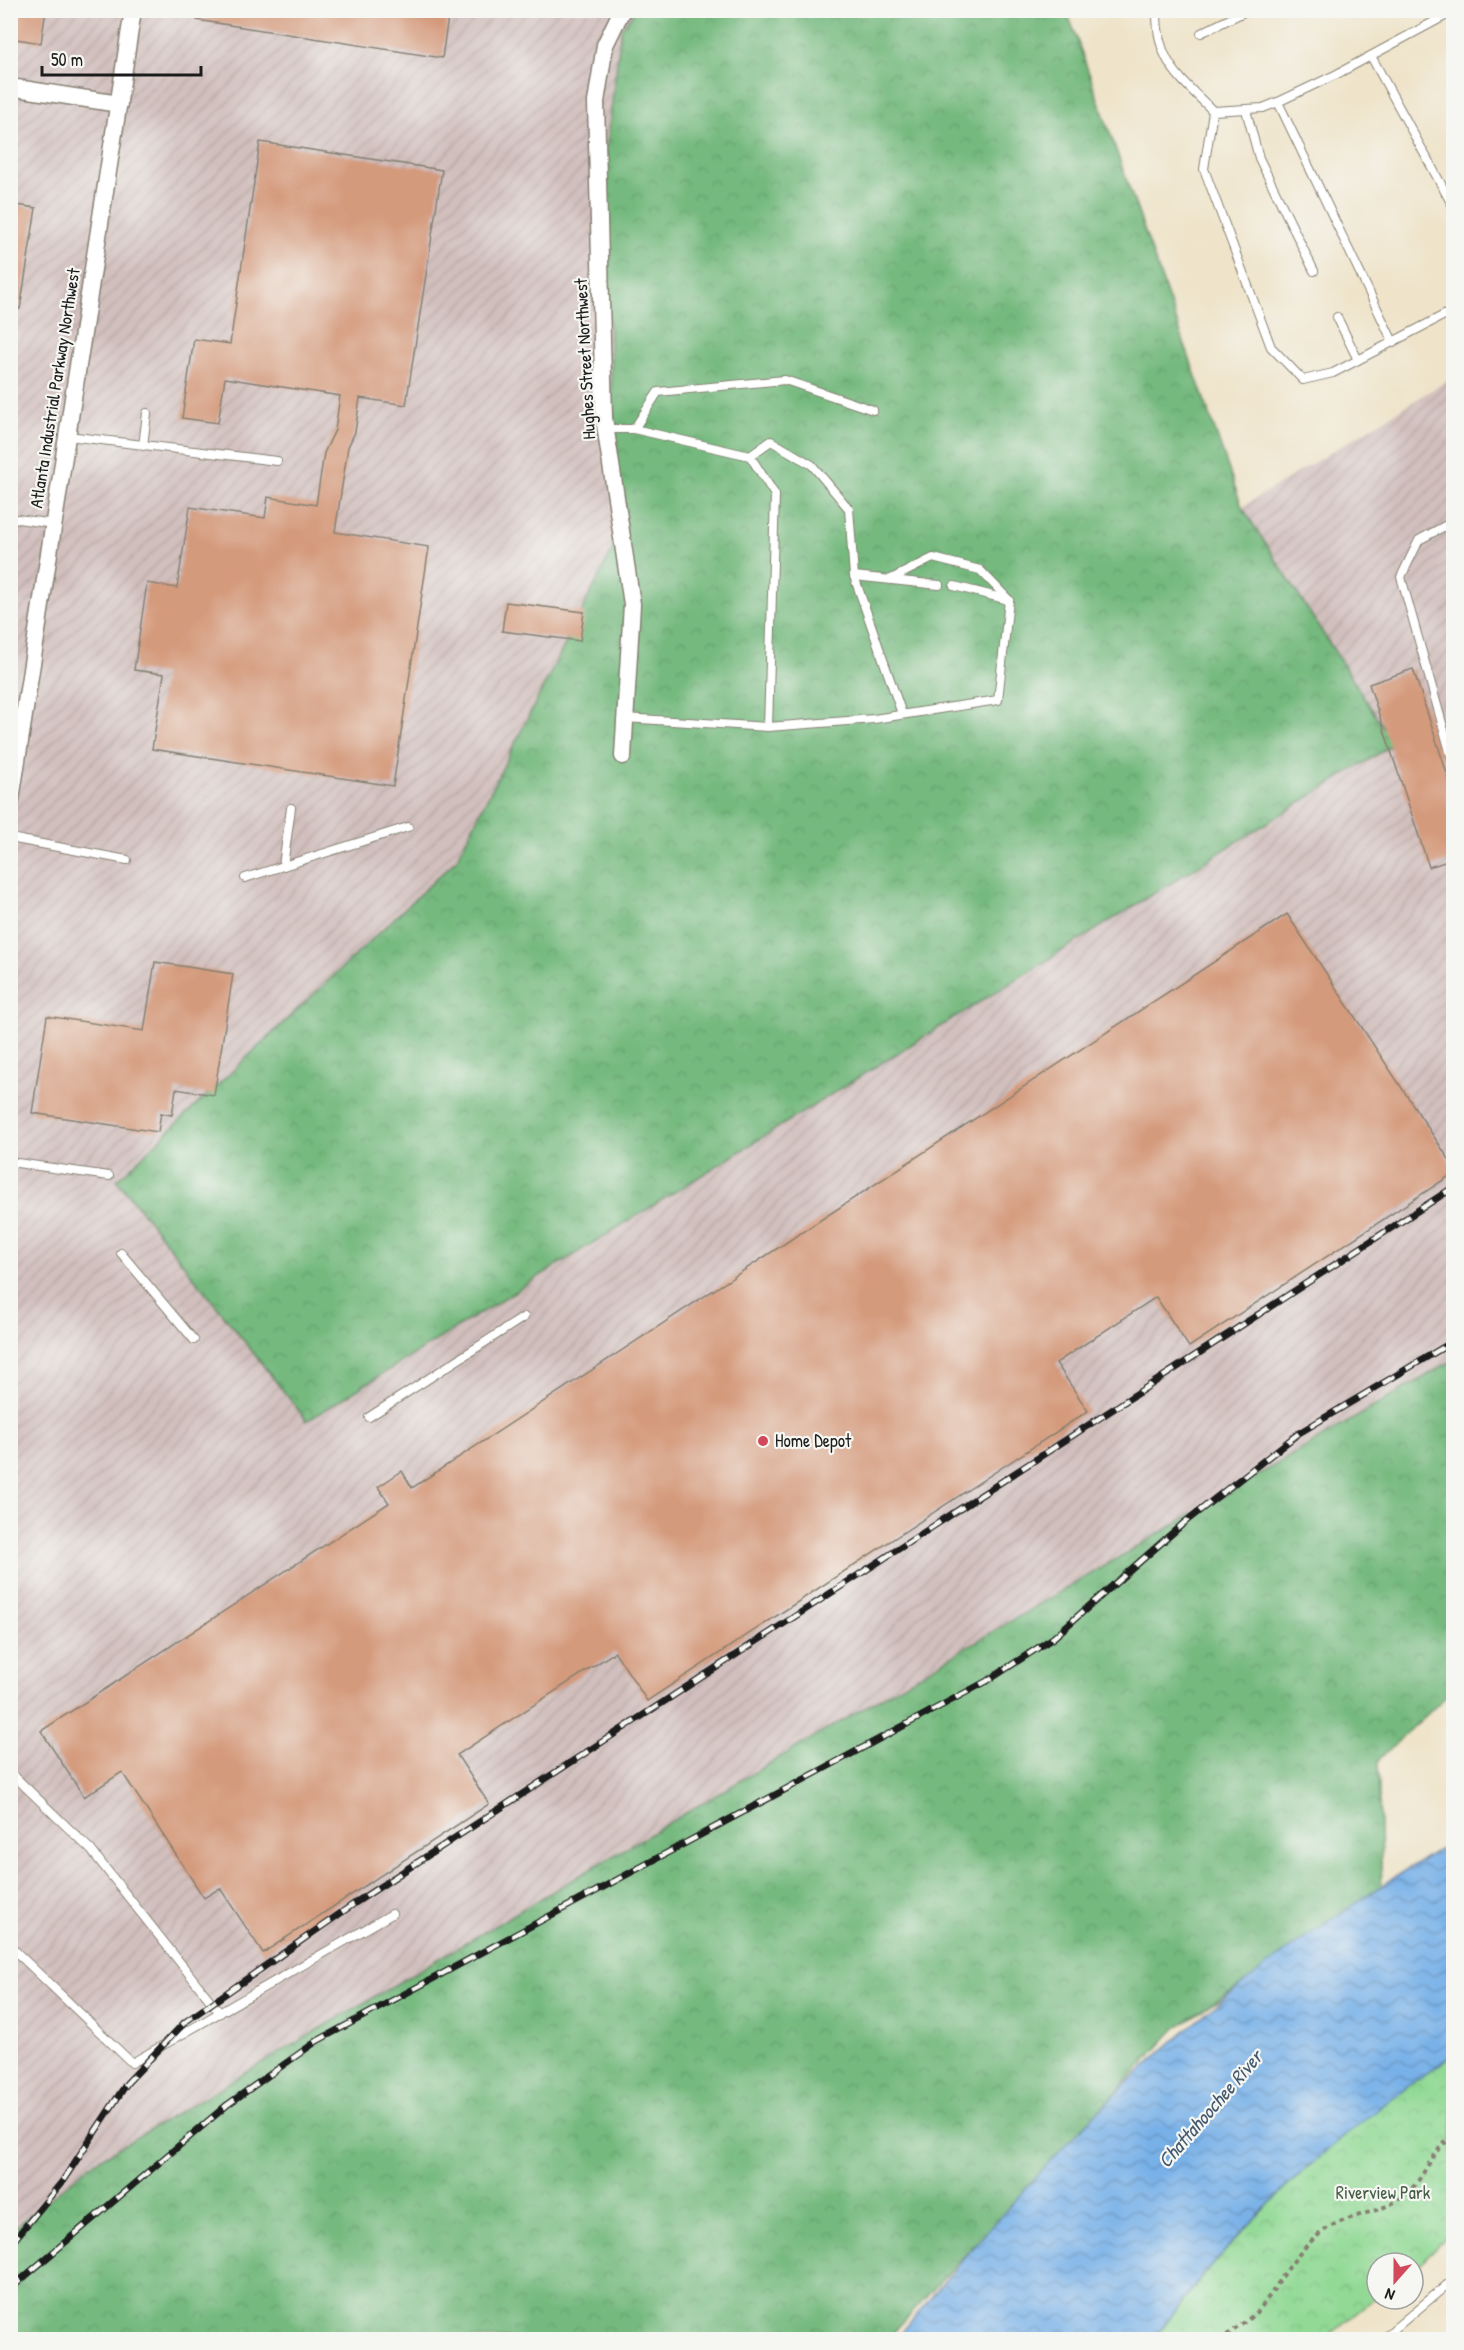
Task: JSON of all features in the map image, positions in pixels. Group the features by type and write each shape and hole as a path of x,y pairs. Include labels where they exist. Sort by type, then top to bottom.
{"street":[{"name":"Atlanta Industrial Parkway Northwest","path":"11,802 133,10"},
{"name":"Hughes Street Northwest","path":"622,10 605,45 596,102 605,429 632,604 623,756"},
{"path":"10,87 119,104"}],"lane":[{"path":"1157,10 1157,33 1168,65 1213,111 1263,108 1278,102 1371,56 1454,11"},
{"path":"1201,33 1248,10"},
{"path":"1371,56 1454,208"},
{"path":"1278,102 1393,342"},
{"path":"1245,110 1259,158 1314,271"},
{"path":"1213,111 1204,169 1271,347 1303,380 1333,373 1454,310"},
{"path":"1337,317 1358,360"},
{"path":"634,429 658,392 785,380 873,410"},
{"path":"143,446 147,413"},
{"path":"605,429 634,429 750,456 776,495 768,727"},
{"path":"68,436 277,461"},
{"path":"750,456 771,441 812,465 849,509 854,576 902,714"},
{"path":"18,519 54,524"},
{"path":"1454,521 1419,540 1401,577 1454,766"},
{"path":"891,580 933,558 980,570 1009,600"},
{"path":"854,576 939,585"},
{"path":"954,586 1009,600"},
{"path":"624,718 768,727 874,719 998,700 1009,600"},
{"path":"283,866 291,808"},
{"path":"245,878 408,827"},
{"path":"10,838 127,860"},
{"path":"10,1162 109,1176"},
{"path":"122,1253 194,1340"},
{"path":"369,1417 524,1317"},
{"path":"10,1772 91,1850 220,2013"},
{"path":"10,1946 132,2063 392,1914"},
{"path":"1381,2340 1454,2278"}],"path":[{"path":"1219,2340 1249,2320 1264,2303 1283,2272 1322,2232 1339,2221 1373,2213 1405,2196 1416,2184 1442,2142 1454,2136"}],"shaded area":[{"path":"11,11 635,11 621,29 618,539 456,860 117,1180 1394,744 1242,507 1453,377 1453,1360 91,2164 11,2232"}],"green space":[{"path":"635,11 1067,11 1242,507 1394,744 307,1421 117,1180 456,860 618,539 603,176 621,29"},
{"path":"1453,1360 1453,1690 1378,1760 1382,1892 1176,2028 887,2339 11,2339 10,2232 91,2164"},
{"name":"Riverview Park","path":"1453,2055 1453,2231 1425,2258 1425,2251 1365,2251 1365,2306 1325,2339 1154,2340 1220,2256 1290,2183 1367,2117"}],"water":[{"name":"Chattahoochee River","path":"1453,1840 1453,2055 1367,2118 1290,2183 1220,2256 1154,2339 896,2339 1016,2198 1101,2108 1146,2066 1192,2025 1266,1966 1345,1910"}],"building":[{"path":"10,10 46,10 41,43 10,38"},
{"path":"198,10 449,10 442,58 197,20"},
{"path":"260,142 442,170 406,405 360,398 355,432 348,447 335,532 429,547 393,786 152,749 164,674 134,670 147,583 177,588 190,507 265,518 268,497 316,505 324,453 335,430 340,396 225,378 218,423 182,418 194,339 230,344"},
{"path":"10,204 36,208 20,309 10,309"},
{"path":"506,602 584,612 580,641 502,631"},
{"path":"1413,669 1454,795 1454,859 1429,867 1369,684"},
{"name":"Home Depot","path":"1287,914 1454,1167 1454,1173 1189,1347 1156,1297 1056,1363 1088,1411 647,1701 615,1652 457,1755 489,1804 263,1953 220,1888 204,1898 122,1772 84,1797 41,1731 389,1503 378,1487 402,1471 412,1488"},
{"path":"155,962 233,974 214,1095 176,1089 172,1115 161,1113 158,1132 32,1113 47,1016 144,1031"}],"railway":[{"path":"10,2245 62,2182 127,2083 185,2022 358,1901 1454,1187"},
{"path":"10,2289 227,2105 317,2041 987,1681 1053,1638 1185,1522 1299,1433 1454,1341"}],"place":[{"name":"Home Depot","path":"763,1441"}]}
